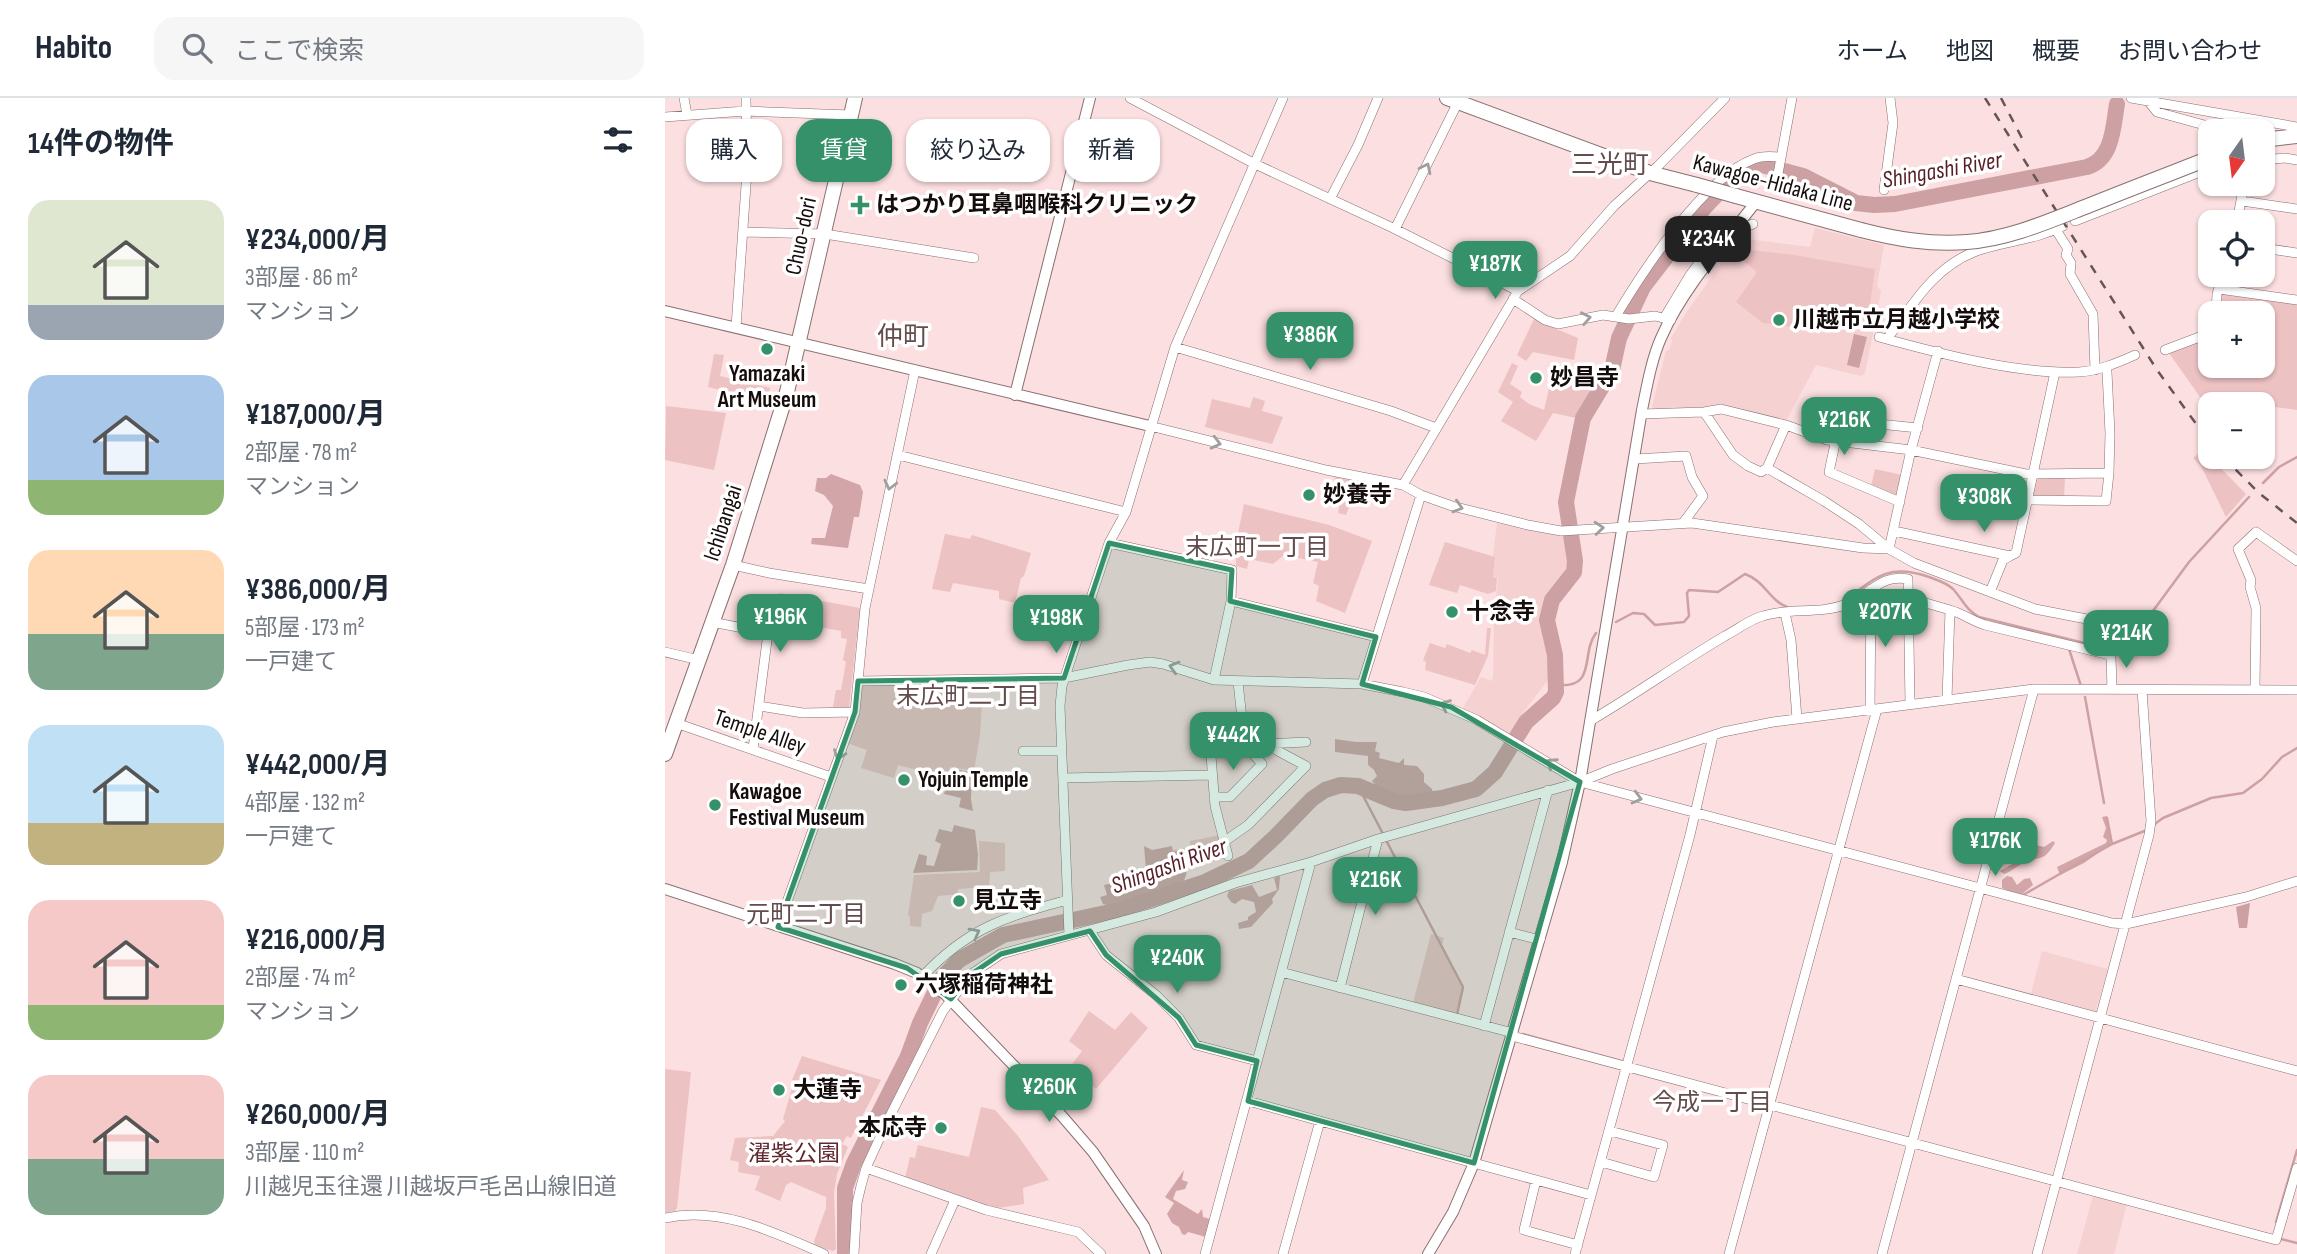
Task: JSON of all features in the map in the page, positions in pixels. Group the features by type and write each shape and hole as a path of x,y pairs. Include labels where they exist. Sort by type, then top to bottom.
{"main road":[{"name":"Chuo-dori","path":"800,342 855,98"},
{"name":"Kawagoe-Hidaka Line","path":"1455,99 1650,173 1891,238 1927,243 1994,239 2038,225 2198,163"},
{"path":"2275,138 2297,135"},
{"name":"Ichibangai","path":"665,754 733,565 775,433 800,342"}],"street":[{"path":"684,98 687,115"},
{"path":"736,327 745,232 746,98"},
{"path":"1015,395 1090,98"},
{"path":"1130,98 1255,164 1395,229 1516,295 1545,320 1558,324 1603,315 1621,318 1655,316 1667,319"},
{"path":"1069,935 1060,706 1064,678 1109,543 1126,512 1175,347 1283,98"},
{"path":"1330,199 1378,98"},
{"path":"1403,485 1516,295 1570,256 1614,206 1725,98"},
{"path":"1778,174 1792,98"},
{"path":"1884,190 1893,123 1890,98"},
{"path":"2131,98 2297,127"},
{"path":"1395,229 1455,99"},
{"path":"2147,101 2157,112 2198,125"},
{"path":"665,117 745,111 851,114"},
{"path":"1621,318 1646,267 1686,216 1718,183 1756,158 1781,159"},
{"path":"2275,160 2297,160"},
{"path":"2075,221 2198,173"},
{"path":"2240,210 2243,196"},
{"path":"2242,201 2297,209"},
{"path":"1667,319 1756,202"},
{"path":"1428,1254 1453,1212 1474,1163 1562,862 1580,782 1652,364 1667,319 1690,275 1730,222"},
{"path":"1743,228 1753,223"},
{"path":"2100,368 2093,314 2070,274 2068,249 2059,228 2030,239 1975,252 1958,261 1935,276 1883,338 2044,372 2081,372 2100,368 2135,355"},
{"path":"745,232 825,234 974,258"},
{"path":"2275,250 2297,253"},
{"path":"2218,301 2219,289 2297,300"},
{"path":"665,311 1326,470 1403,485 1420,495 1502,520 1561,531 1683,523 1889,549"},
{"path":"2165,350 2198,338"},
{"path":"1175,347 1391,411 1436,428"},
{"path":"1889,549 1911,450 1938,351"},
{"path":"2029,500 2106,501 2110,422 2107,372 2100,368"},
{"path":"778,927 855,712 869,589 915,370"},
{"path":"1990,592 2003,560 2017,553 2055,372"},
{"path":"1642,414 1721,409 1786,425 1827,440 1911,450 2033,474 2109,473"},
{"path":"1704,412 1739,461 1761,472 1767,468 1786,425"},
{"path":"1900,502 1829,471 1840,420 1918,428"},
{"path":"898,455 1126,512"},
{"path":"1635,458 1686,456 1692,477 1703,496 1683,523"},
{"path":"1767,468 1859,524 1889,549 1914,563 2035,610 2102,622 2110,655 2112,690"},
{"path":"1361,684 1420,495"},
{"path":"1894,531 2010,556"},
{"path":"2255,690 2257,620 2251,580 2239,546 2256,532 2297,561"},
{"path":"1109,543 1232,570 1231,601 1214,680"},
{"path":"1910,704 1908,579 1914,563"},
{"path":"733,565 869,589"},
{"path":"1590,721 1762,615 1835,608 1849,603 1892,577 1908,579"},
{"path":"1729,1254 1838,851 1873,709 1871,589"},
{"path":"1231,601 1376,638"},
{"path":"1909,603 1926,603 1961,613 1985,625 2110,655"},
{"path":"1947,699 1950,610"},
{"path":"1785,613 1791,640 1797,719"},
{"path":"712,622 768,633 753,750"},
{"path":"665,652 699,660"},
{"path":"857,681 1064,678 1150,662 1214,680 1361,684 1424,697 1451,707 1506,736 1580,782 2084,917 2126,924 2246,897 2297,881"},
{"path":"1214,797 1230,797 1262,764 1245,745 1238,682"},
{"path":"855,1254 857,1203 866,1168 948,996 970,975 1001,954 1069,935 1090,932 1378,839 1580,782 1713,736 1773,722 2034,689 2297,690"},
{"path":"1882,1254 2034,689"},
{"path":"2037,1254 2149,835 2151,821 2142,690"},
{"path":"759,706 803,713 855,712"},
{"name":"Temple Alley","path":"676,723 831,778"},
{"path":"1228,856 1214,797 1209,731 1243,728"},
{"path":"1536,1180 1523,1229 1577,1250 1628,1066 1713,736"},
{"path":"1245,745 1306,742"},
{"path":"1225,841 1248,825 1306,766 1270,744"},
{"path":"1023,751 1061,751"},
{"path":"1063,778 1211,775"},
{"path":"1483,1026 1548,790"},
{"path":"1340,988 1378,839"},
{"path":"1205,1254 1311,862"},
{"path":"665,889 895,964 925,978 948,996 1080,1135 1144,1226 1156,1254"},
{"path":"925,978 952,947 975,933 1014,914 1067,900"},
{"path":"1090,932 1106,955 1156,995 1179,1018 1196,1045 1257,1061"},
{"path":"1509,932 1540,940"},
{"path":"1281,972 2276,1240 2297,1168"},
{"path":"1956,979 2297,1071"},
{"path":"1248,1101 1591,1195"},
{"path":"1283,1254 1320,1121"},
{"path":"1601,1162 1654,1177 1663,1145 1610,1131"},
{"path":"866,1168 986,1210 1078,1232 1101,1254"},
{"path":"931,1254 955,1200"},
{"path":"665,1218 686,1214 732,1220 824,1254"}],"highlighted area":[{"path":"1109,543 1232,570 1230,601 1376,637 1362,684 1451,707 1580,782 1474,1163 1248,1101 1257,1061 1196,1045 1179,1018 1106,955 1090,931 1001,954 970,975 951,999 907,968 778,927 855,712 858,681 1064,678"}],"shaded area":[{"name":"川越市立月越小学校","path":"1815,228 1884,245 1877,286 1881,291 1865,373 1861,376 1816,365 1786,421 1723,406 1654,410 1652,406 1671,338 1739,238 1810,247"},
{"path":"1854,334 1867,337 1859,368 1847,365"},
{"path":"831,474 860,485 863,492 859,517 854,517 848,548 811,544 812,538 825,538 833,506 824,495 815,491 817,478 826,478"},
{"path":"1497,523 1565,535 1568,556 1565,577 1549,601 1545,617 1550,646 1548,680 1510,734 1463,708 1481,677 1491,681 1493,678 1498,578 1493,576 1493,556"},
{"path":"1335,739 1377,742 1375,751 1380,753 1379,758 1399,763 1404,758 1404,765 1417,766 1424,774 1424,782 1432,789 1433,794 1429,798 1391,795 1372,781 1377,776 1368,765 1368,756 1335,752"},
{"path":"953,769 972,772 973,811 959,807 961,798 944,794"},
{"path":"2107,816 2111,844 2084,863 2060,875 2057,867 2106,843 2107,840 2103,837 2106,828 2102,817"},
{"path":"954,825 975,830 977,870 913,873 919,854 927,856 926,865 934,866 941,844 935,841 939,829 952,832"},
{"path":"2053,841 2055,843 2044,856 2021,864 2004,874 2000,871 2033,852 2036,845 2044,847"},
{"path":"1144,846 1152,850 1172,846 1173,852 1181,850 1187,870 1183,882 1119,908 1103,904 1100,897 1107,895 1104,885 1112,883 1112,878 1120,875 1122,882 1127,882 1127,877 1134,881 1136,873 1146,870"},
{"path":"1280,876 1279,889 1272,899 1273,903 1251,927 1239,929 1238,923 1248,920 1248,917 1256,912 1254,902 1242,899 1235,904 1227,896 1229,891 1252,885 1259,897 1277,890 1274,878"},
{"path":"2007,876 2012,877 2017,885 2030,878 2033,885 2022,894 2015,894 2002,888 2002,880"},
{"path":"2250,903 2247,928 2239,928 2236,907"},
{"path":"2042,951 2108,969 2095,1013 2030,997"},
{"path":"1184,1170 1182,1180 1188,1182 1185,1189 1176,1191 1173,1199 1198,1214 1202,1209 1203,1217 1210,1219 1206,1237 1188,1232 1182,1234 1167,1214 1174,1203 1165,1197"},
{"path":"2093,1196 2127,1204 2114,1254 2077,1254"}],"green space":[{"path":"1741,249 1875,269 1869,311 1857,322 1838,320 1833,333 1763,323 1736,302 1757,272 1736,255"},
{"path":"2221,294 2274,301 2220,301"},
{"path":"2275,301 2297,304 2297,410 2275,407 2275,392 2198,392 2198,394 2170,351 2198,340 2198,378 2275,378"},
{"path":"1535,317 1578,338 1574,360 1533,352 1526,361 1517,355"},
{"path":"714,354 724,355 720,376 770,388 767,401 708,387"},
{"path":"1512,363 1518,366 1510,384 1522,392 1520,397 1529,404 1544,410 1555,364 1573,367 1570,386 1592,390 1576,418 1553,413 1536,441 1501,421 1513,402 1498,392"},
{"path":"1253,397 1265,401 1262,411 1283,417 1272,444 1205,427 1212,399 1250,408"},
{"path":"666,406 726,413 714,470 665,460"},
{"path":"1875,469 1902,475 1897,495 1871,486"},
{"path":"2202,469 2222,469 2246,494 2226,517"},
{"path":"1335,477 1359,482 1346,515 1338,513 1341,496 1332,492"},
{"path":"2065,477 2064,498 2033,496 2038,478"},
{"path":"1244,504 1329,525 1372,541 1345,613 1316,601 1319,586 1313,583 1318,562 1284,555 1273,564 1249,559 1247,569 1236,566 1236,543"},
{"path":"945,534 970,539 972,535 1031,553 1015,603 999,599 999,591 953,583 950,592 932,589"},
{"path":"1445,542 1495,557 1493,577 1497,578 1496,591 1488,594 1460,585 1457,593 1429,585"},
{"path":"779,593 860,608 849,708 833,707 836,690 841,690 847,639 841,638 841,631 814,626 813,631 779,625 782,612 775,610"},
{"path":"1487,628 1491,628 1488,656 1475,685 1425,670 1426,662 1423,660 1430,643 1445,648 1447,644 1470,653 1472,650 1485,655"},
{"path":"963,683 963,701 982,703 974,771 950,767 944,789 931,786 933,778 929,773 898,765 894,778 861,768 867,750 847,743 857,716 862,686"},
{"path":"1221,835 1227,857 1192,867 1180,874 1164,851 1190,848 1190,841"},
{"path":"979,841 1005,843 1005,871 990,872 989,887 958,889 958,894 938,896 932,911 922,914 921,927 910,926 908,915 914,875 980,872"},
{"path":"1431,934 1444,938 1442,945 1464,988 1457,1015 1413,1003"},
{"path":"1089,1011 1115,1030 1131,1012 1148,1028 1096,1089 1070,1067 1082,1051 1069,1041"},
{"name":"濯紫公園","path":"802,1056 881,1080 851,1138 847,1136 842,1144 848,1147 837,1174 834,1193 836,1249 833,1251 815,1246 814,1241 826,1208 826,1197 791,1182 786,1185 780,1201 755,1190 760,1176 738,1172 739,1162 730,1160 735,1138 773,1136 785,1121 783,1119 794,1081 792,1080"},
{"path":"665,1069 691,1072 677,1208 665,1213"},
{"path":"981,1107 995,1110 1018,1136 1049,1180 1023,1188 1024,1204 991,1209 905,1178 910,1157 915,1158 918,1145 969,1157"}],"waterway":[{"name":"Shingashi River","path":"845,1254 845,1188 854,1163 908,1056 920,1023 942,978 959,960 1003,935 1115,911 1205,882 1249,861 1312,799 1325,790 1341,785 1358,786 1394,801 1406,803 1442,798 1476,789 1495,772 1526,722 1553,698 1556,692 1555,655 1547,620 1552,600 1574,572 1575,561 1566,502 1583,418 1612,370 1619,338 1643,287 1704,208 1726,185 1752,167 1762,165 1803,176 1856,203 1895,204 2087,167 2096,163 2107,150 2117,104"},
{"path":"2263,483 2279,467 2297,457"},
{"path":"1845,601 1883,575 1903,571 1915,573 1951,587 1979,617 2104,648 2119,647 2136,634 2189,562 2249,497"},
{"path":"1616,622 1633,613 1644,614 1655,625 1684,622 1689,616 1689,590 1718,592 1745,574 1787,607"},
{"path":"1556,685 1569,685 1578,682 1583,676 1591,641 1596,633"},
{"path":"2069,649 2081,686"},
{"path":"2085,697 2104,803"},
{"path":"2152,826 2163,818 2211,798 2243,793 2262,779 2282,757 2297,748"},
{"path":"1358,786 1382,832"},
{"path":"2107,818 2112,844"},
{"path":"2023,895 2112,844 2147,830"},
{"path":"1387,842 1463,987 1457,1015"},
{"path":"1523,1034 1625,1062"},
{"path":"2276,1222 2297,1150"},
{"path":"2281,1239 2297,1243"}],"railway":[{"path":"1985,98 2157,370 2198,426"},
{"path":"2001,98 2025,144"},
{"path":"2235,469 2259,493 2297,523"}],"place":[{"name":"はつかり耳鼻咽喉科クリニック","path":"860,205"},
{"name":"川越市立月越小学校","path":"1779,320"},
{"name":"Yamazaki Art Museum","path":"767,349"},
{"name":"妙昌寺","path":"1536,378"},
{"name":"妙養寺","path":"1309,495"},
{"name":"十念寺","path":"1452,612"},
{"name":"Yojuin Temple","path":"904,780"},
{"name":"Kawagoe Festival Museum","path":"715,805"},
{"name":"見立寺","path":"959,901"},
{"name":"六塚稲荷神社","path":"901,985"},
{"name":"大蓮寺","path":"779,1090"},
{"name":"本応寺","path":"941,1128"}],"district":[{"name":"三光町","path":"1610,165"},
{"name":"仲町","path":"903,337"},
{"name":"末広町一丁目","path":"1257,547"},
{"name":"末広町二丁目","path":"968,696"},
{"name":"元町二丁目","path":"806,914"},
{"name":"今成一丁目","path":"1712,1102"}]}
